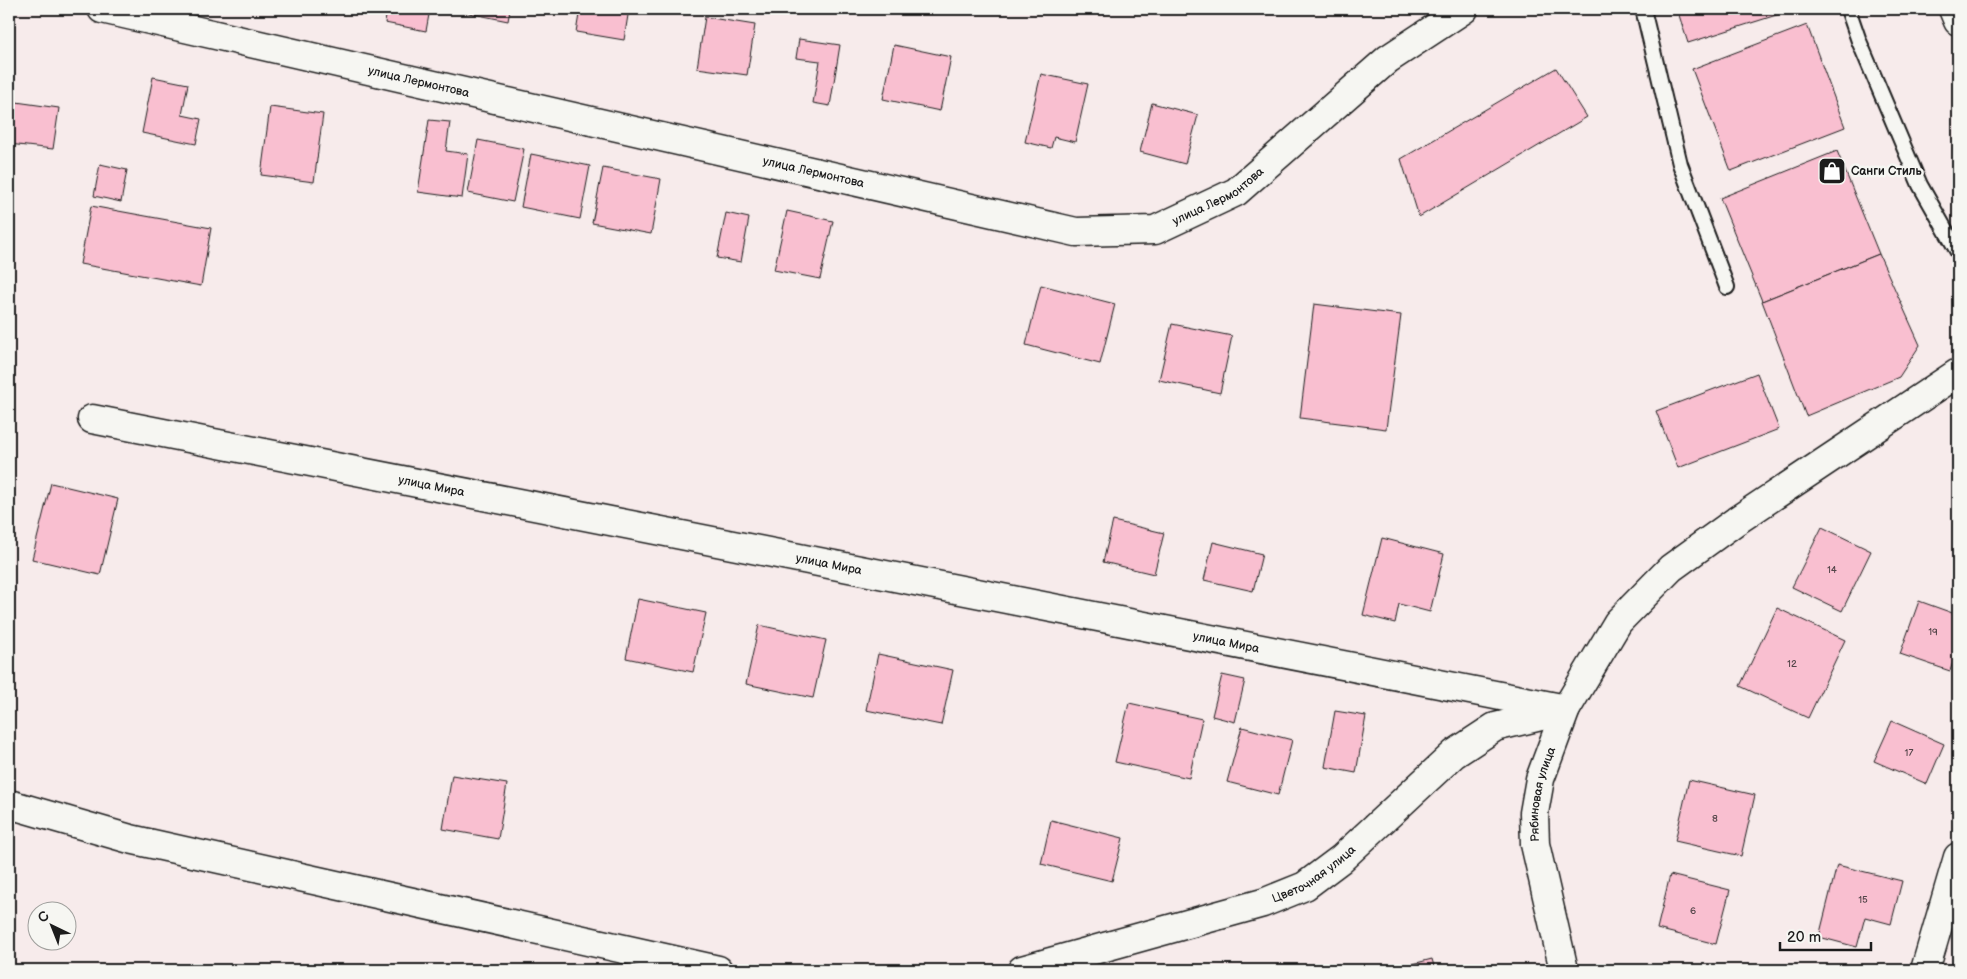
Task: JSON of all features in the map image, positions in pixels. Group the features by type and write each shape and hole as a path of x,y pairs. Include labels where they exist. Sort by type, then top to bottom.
{"street":[{"name":"улица Лермонтова","path":"102,9 1076,232 1155,230 1236,192 1388,59 1464,9"},
{"path":"1953,9 1958,22"},
{"name":"Рябиновая улица","path":"1564,970 1536,844 1534,813 1540,779 1566,709 1618,622 1671,568 1736,521 1958,373"},
{"name":"улица Мира","path":"92,419 1566,709"},
{"name":"Цветочная улица","path":"1022,970 1263,903 1305,886 1341,859 1454,754 1495,727 1566,709"},
{"path":"9,804 130,839 718,970"},
{"path":"1925,970 1958,857"},
{"path":"1546,970 1556,936"}],"lane":[{"path":"1644,9 1680,164 1727,288"},
{"path":"1848,9 1859,41 1920,185 1958,252"}],"building":[{"path":"387,9 430,9 426,31 385,23"},
{"path":"449,9 510,9 508,21"},
{"path":"580,9 629,9 624,40 576,32"},
{"path":"1677,9 1785,9 1786,12 1688,43"},
{"path":"705,17 755,25 747,75 697,68"},
{"path":"1807,25 1845,127 1731,171 1692,69"},
{"path":"799,39 840,45 830,106 813,103 820,61 796,58"},
{"path":"894,45 951,57 940,111 883,99"},
{"path":"1556,68 1587,117 1419,217 1401,159"},
{"path":"1041,74 1088,84 1075,142 1054,137 1051,148 1025,142"},
{"path":"153,77 188,84 182,115 201,119 196,144 142,133"},
{"path":"9,101 59,108 53,149 9,144"},
{"path":"1152,103 1198,115 1185,164 1140,152"},
{"path":"270,107 323,114 314,182 261,175"},
{"path":"429,120 450,122 446,151 468,154 462,198 418,192"},
{"path":"478,140 524,149 513,202 468,193"},
{"path":"1837,151 1879,254 1762,301 1720,198"},
{"path":"531,154 590,166 580,219 521,207"},
{"path":"100,164 127,170 121,202 94,196"},
{"path":"603,168 661,179 651,234 592,223"},
{"path":"91,206 211,228 201,286 80,264"},
{"path":"787,211 833,221 820,279 774,270"},
{"path":"726,213 749,218 741,262 717,258"},
{"path":"1879,254 1920,345 1899,377 1806,416 1762,301"},
{"path":"1041,285 1115,304 1100,364 1026,345"},
{"path":"1314,304 1401,315 1386,429 1300,418"},
{"path":"1172,324 1232,336 1220,393 1159,380"},
{"path":"1757,373 1779,429 1678,468 1656,411"},
{"path":"51,483 118,499 100,575 32,559"},
{"path":"1113,521 1164,533 1154,574 1103,562"},
{"path":"1822,527 1871,551 1842,611 1792,587"},
{"path":"1382,538 1444,554 1430,612 1399,604 1395,623 1363,615"},
{"path":"1213,542 1262,554 1253,591 1204,580"},
{"path":"638,599 706,613 693,672 626,658"},
{"path":"1919,601 1958,615 1958,647 1950,671 1900,654"},
{"path":"1777,608 1845,640 1808,718 1740,686"},
{"path":"759,625 826,640 813,698 746,684"},
{"path":"878,654 953,670 941,725 866,710"},
{"path":"1222,675 1245,680 1235,722 1212,716"},
{"path":"1129,703 1202,719 1189,778 1115,762"},
{"path":"1335,711 1366,716 1356,773 1325,767"},
{"path":"1892,721 1944,744 1927,784 1874,761"},
{"path":"1242,727 1292,740 1278,795 1227,782"},
{"path":"452,775 507,784 498,839 443,829"},
{"path":"1689,780 1755,795 1741,856 1675,841"},
{"path":"1051,820 1123,838 1112,881 1041,864"},
{"path":"1837,865 1902,881 1891,924 1865,917 1857,947 1819,937"},
{"path":"1670,875 1730,890 1716,944 1657,929"},
{"path":"1432,959 1435,970 1389,970"}],"place":[{"name":"Санги Стиль","path":"1832,171"}]}
